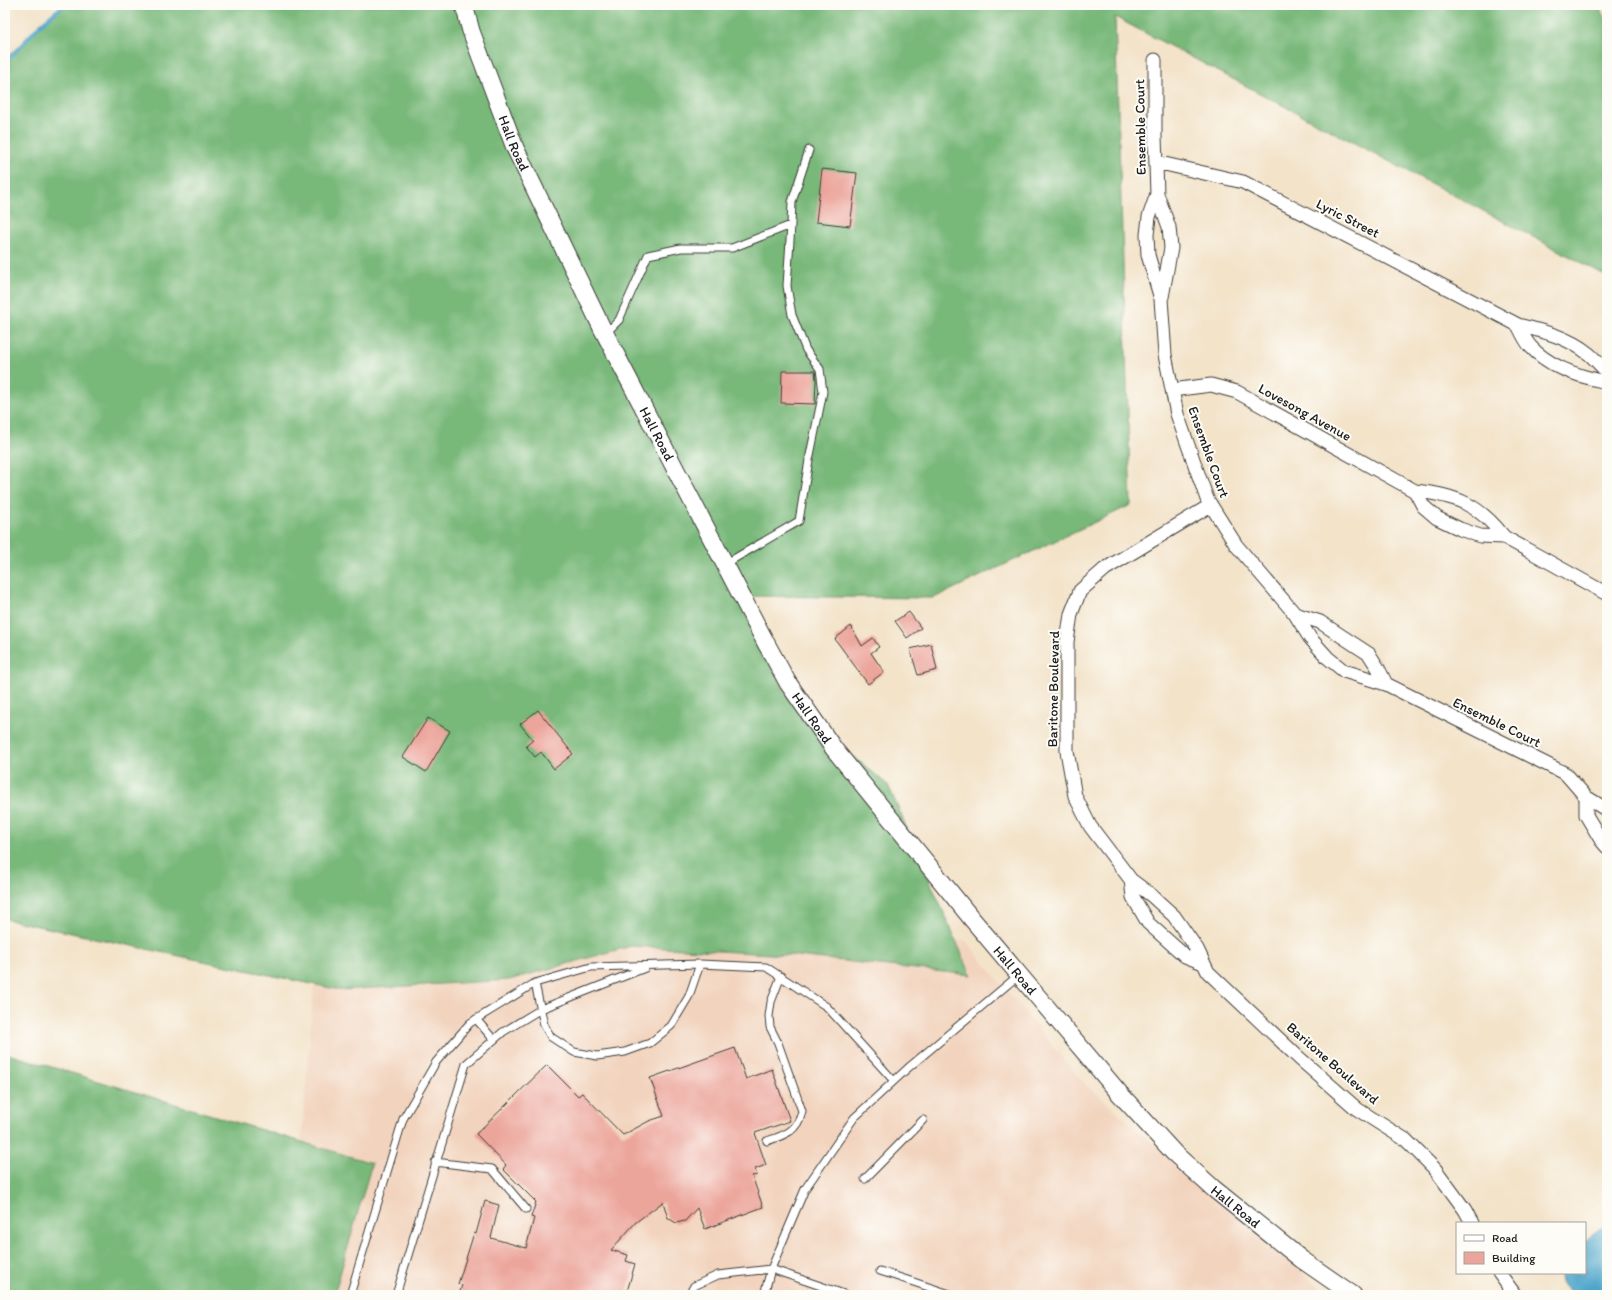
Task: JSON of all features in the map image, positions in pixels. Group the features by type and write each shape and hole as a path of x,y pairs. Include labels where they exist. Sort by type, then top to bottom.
{"street":[{"name":"Hall Road","path":"464,5 471,31 514,148 605,333 766,645 788,684 834,749 972,918 1120,1094 1174,1153 1214,1189 1301,1259 1353,1295"},
{"name":"Ensemble Court","path":"1155,60 1157,194 1169,227 1171,248 1161,299"},
{"name":"Lyric Street","path":"1156,162 1243,182 1518,325 1550,333 1568,341 1589,354 1607,372"},
{"name":"Ensemble Court","path":"1157,194 1149,217 1147,235 1148,256 1161,299 1165,355 1177,414 1207,498 1236,545 1295,614 1310,638 1328,658 1344,671 1386,684 1566,774 1586,797 1607,810"},
{"path":"1518,325 1529,345 1543,358 1587,378 1607,382"},
{"name":"Lovesong Avenue","path":"1172,390 1211,385 1236,392 1415,491 1438,493 1457,499 1480,511 1493,522 1504,537 1607,594"},
{"name":"Lovesong Avenue","path":"1415,491 1423,506 1436,518 1480,536 1504,537"},
{"name":"Baritone Boulevard","path":"1205,967 1197,949 1174,916 1151,895 1131,880 1090,826 1075,796 1067,751 1066,642 1071,614 1080,591 1105,569 1211,505"},
{"path":"1295,614 1320,622 1368,654 1378,668 1386,684"},
{"path":"1586,797 1586,815 1607,847"},
{"name":"Baritone Boulevard","path":"1131,880 1133,896 1148,923 1185,956 1205,967 1299,1058 1357,1109 1406,1140 1435,1169 1465,1210 1471,1222"},
{"path":"1500,1274 1515,1295"}],"lane":[{"path":"725,564 799,521 809,460 823,392 820,369 806,350 792,315 786,286 792,202 809,150"},
{"path":"605,333 619,320 648,254 681,248 732,248 791,225"},
{"path":"350,1295 403,1119 436,1062 470,1023 535,983 591,967 700,964 766,967 827,1007 894,1081"},
{"path":"535,983 544,1025 551,1037 574,1052 597,1056 624,1052 650,1042 671,1026 689,996 700,964"},
{"path":"396,1295 435,1162 466,1064 503,1032 541,1010 650,966"},
{"path":"764,1295 771,1269 805,1189 854,1118 894,1081 1020,975"},
{"path":"767,1141 784,1135 794,1128 800,1120 802,1111 778,1043 770,1027 769,1016 771,1002 781,976"},
{"path":"476,1019 494,1040"},
{"path":"865,1179 923,1120"},
{"path":"435,1162 492,1169 526,1209"},
{"path":"689,1295 694,1286 718,1276 771,1269 847,1295"},
{"path":"880,1271 953,1295"}],"shaded area":[{"path":"318,935 965,940 1080,1079 1183,1170 1329,1295 289,1295"}],"green space":[{"path":"64,5 1598,5 1607,23 1607,276 1115,17 1131,505 934,598 737,596 793,706 888,785 971,975 788,955 631,946 509,980 340,990 5,919 5,59"},
{"path":"5,1053 372,1163 334,1295 5,1295"}],"water":[{"path":"1607,1225 1607,1295 1584,1295 1570,1291 1561,1281 1560,1274 1586,1274 1586,1239"}],"building":[{"path":"822,169 857,173 850,226 816,222"},
{"path":"782,371 815,371 815,404 781,403"},
{"path":"909,612 921,628 907,638 895,621"},
{"path":"851,626 862,646 873,638 879,647 871,653 884,672 868,684 835,639"},
{"path":"931,644 937,670 918,675 910,649"},
{"path":"538,710 573,754 554,769 541,752 535,757 526,746 533,740 520,724"},
{"path":"428,718 450,731 426,772 403,757"},
{"path":"735,1048 746,1079 772,1069 790,1121 755,1133 766,1165 755,1169 757,1175 752,1176 763,1207 705,1229 697,1208 685,1221 676,1223 668,1218 663,1202 636,1222 611,1250 628,1255 626,1261 635,1264 626,1295 459,1295 462,1285 458,1284 474,1233 476,1234 485,1201 499,1205 491,1238 526,1248 534,1218 531,1217 536,1202 503,1169 506,1165 476,1134 547,1065 578,1096 582,1093 623,1135 649,1121 664,1116 650,1078"}],"waterway":[{"path":"5,63 40,25 64,5"}]}
